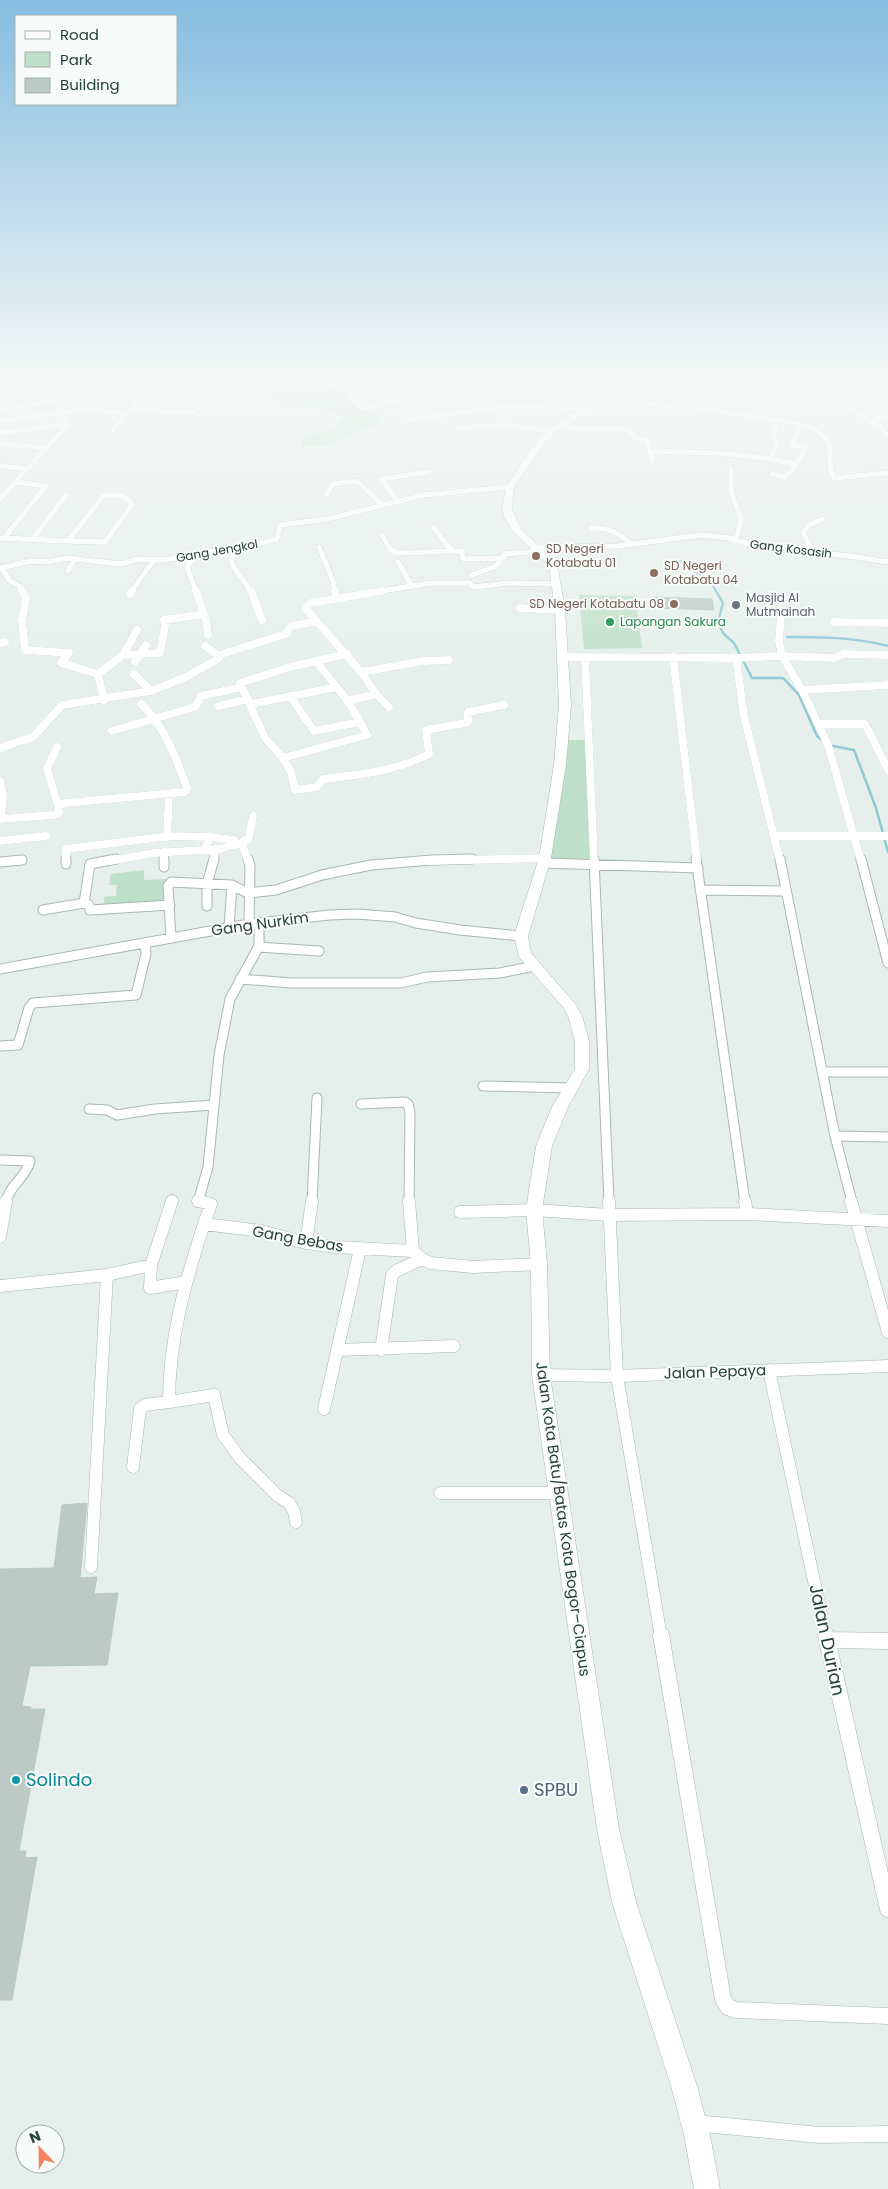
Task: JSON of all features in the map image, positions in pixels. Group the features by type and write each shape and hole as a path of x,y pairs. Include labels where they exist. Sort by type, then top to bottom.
{"main road":[{"path":"513,483 510,487 507,509 509,517 517,532 552,563 560,610 566,704 560,765 544,861 521,936"},
{"name":"Jalan Kota Batu/Batas Kota Bogor–Ciapus","path":"521,936 522,950 534,966 556,987 569,1005 580,1031 582,1069 570,1088 544,1146 534,1210 539,1264 542,1375 595,1745 619,1884 632,1933 675,2055 694,2122 707,2189"}],"street":[{"path":"0,499 13,483"},
{"path":"2,538 46,486 23,483"},
{"path":"327,494 333,484 340,483"},
{"path":"359,483 382,505"},
{"path":"384,483 398,502"},
{"path":"732,483 732,493 742,516 741,529 736,540"},
{"path":"445,485 451,492"},
{"name":"Gang Jengkol","path":"1,568 31,561 48,562 64,558 120,564 136,560 164,560 199,553 237,550 277,539 280,525 306,524 357,513 382,505 451,492 510,487"},
{"path":"33,539 66,495"},
{"path":"2,538 68,542 105,542 131,506 131,502 119,495 104,495 68,542"},
{"path":"814,553 803,532 809,525 822,519"},
{"path":"433,526 452,552"},
{"path":"591,528 602,527 614,530 631,544"},
{"path":"382,535 390,549 397,553 462,551 463,559 504,558"},
{"name":"Gang Kosasih","path":"504,558 505,554 538,549 631,544 693,535 736,540 762,548 888,562"},
{"path":"319,547 333,581 336,598"},
{"path":"237,550 231,560 232,567 253,594 258,615 262,620"},
{"path":"199,553 187,566 204,614 208,635"},
{"path":"68,571 74,558"},
{"path":"472,575 494,567 504,558"},
{"path":"130,594 154,560"},
{"path":"398,562 412,586"},
{"path":"1,568 9,580 20,586 26,598 22,620 25,650 69,653 62,663 98,674"},
{"path":"389,707 376,694 347,654 317,621 307,606 316,601 412,586 457,582 470,583 473,587 504,583 556,584"},
{"path":"520,608 560,610"},
{"path":"123,655 160,653 163,616 204,614"},
{"path":"781,614 779,641 782,656 802,690 828,745 855,836 888,963"},
{"path":"0,748 34,737 62,705 104,700 151,691 181,680 222,654 277,634 286,634 291,626 317,621"},
{"path":"834,622 888,623"},
{"path":"98,674 123,655 137,630"},
{"path":"135,662 146,644"},
{"path":"205,646 220,657"},
{"path":"347,654 240,682 265,738 283,758 293,776 295,789 314,788 319,786 320,781 323,779 360,775 417,760 429,754 424,734 426,730 465,723 468,722 468,712 504,705"},
{"path":"564,657 738,658 782,656 835,658 843,654 888,655"},
{"path":"585,657 617,1376 723,1999 728,2007 736,2010 888,2016"},
{"path":"674,657 700,890 747,1214"},
{"path":"738,658 744,716 775,836 835,1136 888,1332"},
{"path":"361,672 431,660 449,660"},
{"path":"283,758 318,747 364,737 366,734 347,701 316,661"},
{"path":"98,674 104,700"},
{"path":"134,674 151,691"},
{"path":"802,690 888,686"},
{"path":"112,731 191,708 196,706 201,696 242,687"},
{"path":"220,706 337,687"},
{"path":"347,701 376,694"},
{"path":"290,696 314,731 360,722"},
{"path":"58,806 185,792 187,788 181,769 154,719 145,706 141,704"},
{"path":"818,724 865,724 888,770"},
{"path":"0,781 3,794 0,819 60,813 47,768 57,747"},
{"path":"167,837 169,795"},
{"path":"84,903 90,864 164,852 215,849 238,844 249,838 253,816"},
{"path":"0,841 46,836"},
{"path":"775,836 888,836"},
{"path":"66,864 66,849 167,837 210,837 234,840 250,866 248,893 260,943 230,999 219,1055 208,1167 198,1202 211,1204 185,1282 173,1350 169,1402"},
{"path":"205,849 210,837"},
{"path":"207,906 206,884 213,868 215,849"},
{"path":"164,852 164,867"},
{"path":"0,862 22,860"},
{"path":"171,938 168,886 171,882 232,885 248,893 276,890 322,875 371,865 432,860 544,861 593,866 698,868"},
{"path":"229,928 232,885"},
{"path":"700,890 786,891"},
{"path":"43,910 84,903 92,910 170,905"},
{"name":"Gang Nurkim","path":"0,969 254,923 357,914 395,917 416,923 460,930 521,936"},
{"path":"0,1046 18,1045 29,1008 33,1003 136,995 146,954 145,943"},
{"path":"258,947 318,951"},
{"path":"240,980 299,983 401,983 427,976 500,973 534,966"},
{"path":"822,1072 888,1072"},
{"path":"482,1086 570,1088"},
{"path":"306,1243 311,1212 317,1098"},
{"path":"361,1104 405,1102 408,1104 410,1112 409,1212 413,1251 422,1259 431,1263 473,1267 539,1264"},
{"path":"89,1109 107,1110 118,1115 155,1109 214,1105"},
{"path":"835,1136 888,1137"},
{"path":"0,1160 30,1161 28,1171 9,1190 0,1237"},
{"path":"172,1200 151,1265 150,1288 185,1282"},
{"path":"460,1212 534,1210 609,1215 747,1214 888,1221"},
{"name":"Gang Bebas","path":"204,1224 261,1231 306,1243 360,1249 413,1251"},
{"path":"324,1409 360,1249"},
{"path":"381,1350 392,1275 396,1270 422,1259"},
{"path":"0,1286 107,1275 151,1265"},
{"path":"91,1567 107,1275"},
{"path":"337,1350 381,1350 454,1346"},
{"name":"Jalan Pepaya","path":"542,1375 617,1376 888,1366"},
{"name":"Jalan Durian","path":"769,1370 826,1640 888,1909"},
{"path":"133,1467 140,1409 145,1406 214,1396 223,1436 240,1458 278,1496 289,1503 294,1511 296,1522"},
{"path":"440,1493 558,1493"},
{"path":"826,1640 888,1641"},
{"path":"694,2122 820,2135 888,2134"}],"green space":[{"name":"Lapangan Sakura","path":"579,595 635,596 642,648 584,649"},
{"path":"568,740 587,740 591,860 546,861"},
{"path":"144,870 144,880 167,879 167,906 105,911 104,897 116,896 117,885 109,885 111,874"}],"building":[{"path":"654,597 712,599 714,610 656,608"},
{"name":"Solindo","path":"87,1503 80,1578 97,1577 94,1594 118,1593 107,1665 30,1666 22,1706 31,1707 30,1709 45,1709 19,1851 26,1851 25,1858 37,1857 12,2000 0,2000 0,1569 54,1568 62,1505"}],"waterway":[{"path":"680,561 710,581 723,603 718,622 723,633 734,643 752,678 783,678 799,695 817,736 828,745 854,750 876,808 888,852"},
{"path":"787,637 850,639 888,646"}],"place":[{"name":"SD Negeri Kotabatu 01","path":"536,556"},
{"name":"SD Negeri Kotabatu 04","path":"654,573"},
{"name":"SD Negeri Kotabatu 08","path":"674,604"},
{"name":"Masjid Al Mutmainah","path":"736,605"},
{"name":"Lapangan Sakura","path":"610,622"},
{"name":"Solindo","path":"16,1780"},
{"name":"SPBU","path":"524,1790"}]}
